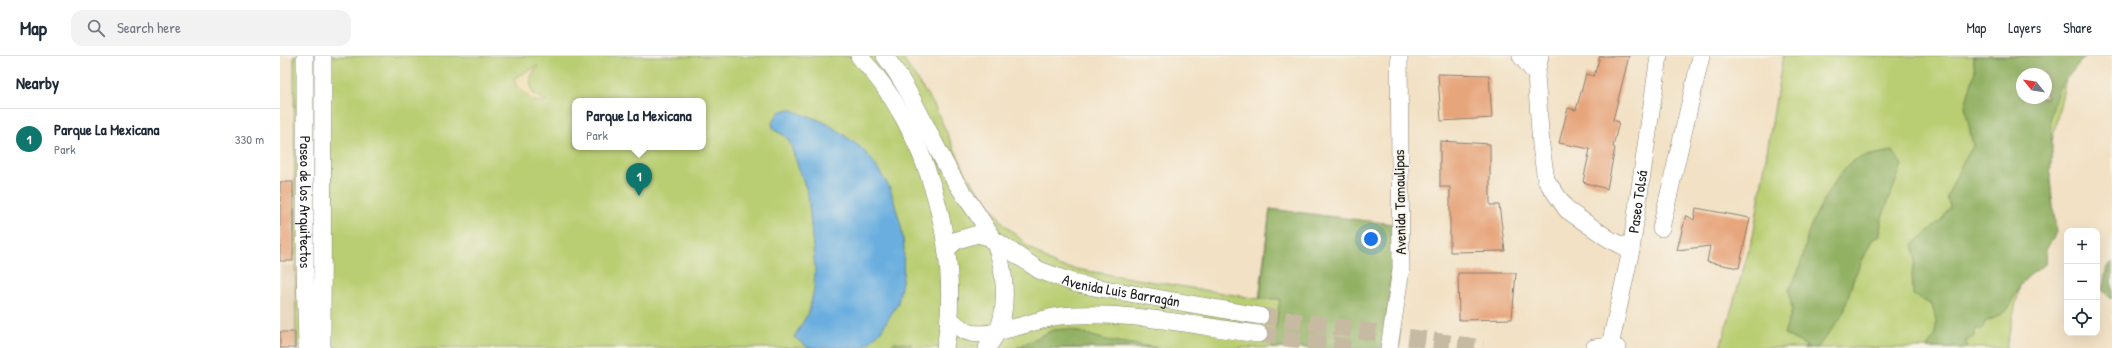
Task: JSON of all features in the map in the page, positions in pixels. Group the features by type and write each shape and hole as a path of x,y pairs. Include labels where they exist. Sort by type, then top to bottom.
{"street":[{"name":"Paseo de los Arquitectos","path":"305,56 305,266 307,348"},
{"name":"Paseo de los Arquitectos","path":"322,348 323,56"},
{"path":"858,56 894,104 916,144 935,196 947,249 949,318 945,348"},
{"name":"Avenida Luis Barragán","path":"885,56 911,95 955,181 992,238 1002,270 1004,299 1002,318 998,331 987,348"},
{"name":"Avenida Tamaulipas","path":"1389,348 1401,269 1399,56"},
{"path":"1520,56 1536,74"},
{"path":"1540,56 1536,74 1541,146 1546,180 1567,210 1609,239 1631,250"},
{"name":"Paseo Tolsá","path":"1607,347 1631,250 1659,56"},
{"path":"1661,228 1701,56"},
{"name":"Avenida Luis Barragán","path":"947,249 957,240 978,234 992,238 1040,270 1077,284 1260,316"},
{"name":"Avenida Luis Barragán","path":"949,318 964,330 972,333 998,331 1058,316 1084,314 1142,319 1259,334"}],"shaded area":[{"path":"280,265 295,266 296,348 280,348"}],"green space":[{"path":"294,56 901,56 934,105 966,174 1004,224 1030,248 1057,266 1259,299 1270,209 1394,250 1384,348 296,348"},
{"path":"1783,56 2071,56 2006,348 1720,348 1753,236"},
{"path":"1973,56 2085,56 2058,89 2050,117 2052,147 2050,180 2056,232 2046,250 2045,264 2025,279 2006,310 1995,318 1986,321 1981,330 1977,328 1973,337 1966,341 1968,348 1927,348 1935,332 1936,323 1932,305 1913,295 1912,273 1916,258 1913,245 1943,218 1950,207 1947,197 1961,166 1973,146 1965,106 1975,71"},
{"path":"1893,151 1902,165 1881,220 1880,235 1872,240 1853,280 1843,315 1817,348 1804,348 1807,346 1784,334 1792,310 1789,290 1800,265 1809,230 1834,183 1850,164 1857,159"},
{"path":"1270,209 1393,224 1394,250 1385,339 1381,348 1272,348 1280,299 1260,299"},
{"path":"2112,262 2112,298 2102,290 2107,267"},
{"path":"1069,329 1106,340 1160,348 1016,348 1053,330"},
{"path":"894,342 911,344 910,348 889,348"}],"sand":[{"path":"538,66 533,72 531,87 534,94 547,101 536,102 517,88 514,80"}],"water":[{"path":"789,109 824,122 860,147 872,160 890,188 901,226 904,247 903,276 898,303 881,331 869,343 861,348 809,348 794,337 809,312 814,289 815,269 808,194 789,141 784,135 774,130 772,123 779,112"}],"building":[{"path":"1600,56 1629,56 1613,120 1619,122 1613,147 1615,148 1607,189 1583,182 1590,149 1559,143 1568,108 1576,110 1586,74 1594,76"},
{"path":"1438,74 1489,75 1492,118 1441,121"},
{"path":"1440,141 1490,144 1490,205 1499,205 1505,251 1450,252 1450,187 1440,187"},
{"path":"280,182 293,182 293,261 280,261"},
{"path":"1696,208 1750,218 1739,268 1707,262 1710,246 1677,250 1686,215 1694,220"},
{"path":"1458,273 1516,273 1512,319 1459,320"},
{"path":"280,332 295,332 295,348 280,348"}],"tunnel":[{"path":"1260,316 1483,348"},
{"path":"1259,334 1355,348"}],"place":[{"name":"Parque La Mexicana","path":"639,196"}]}
